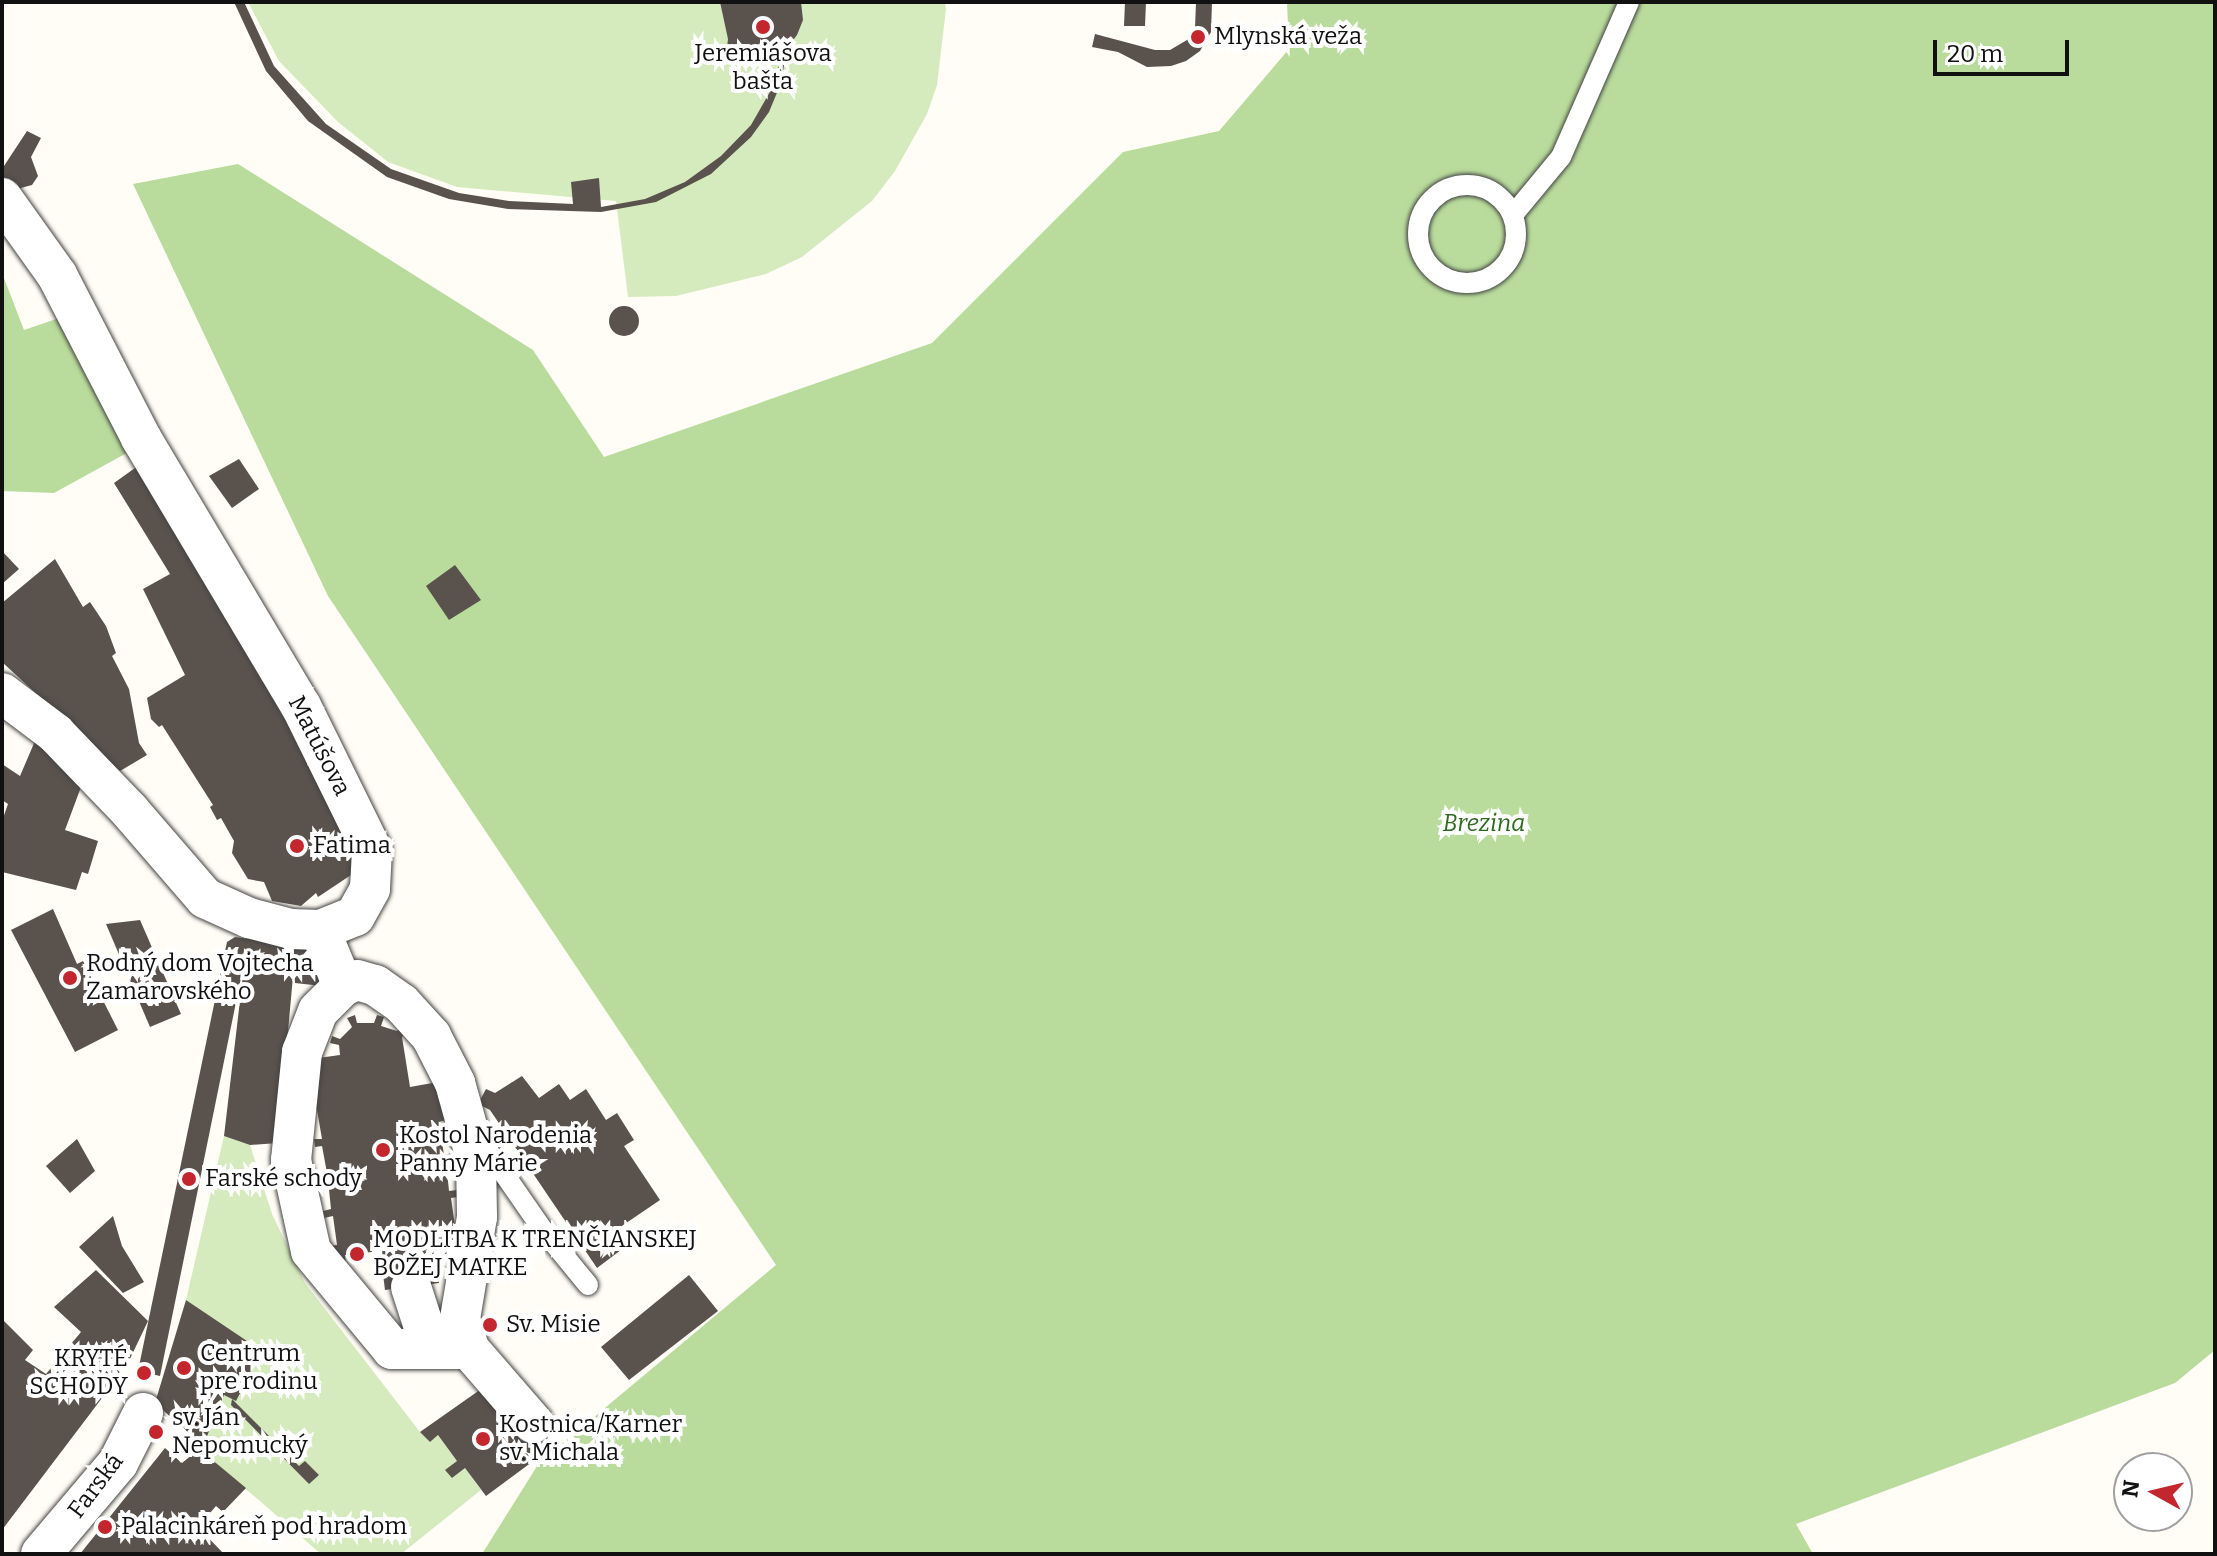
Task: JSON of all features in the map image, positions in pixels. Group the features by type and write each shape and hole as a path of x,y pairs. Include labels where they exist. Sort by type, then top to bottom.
{"street":[{"name":"Matúšova","path":"2,198 57,275 141,438 301,706 372,850 370,889 355,916 320,930 291,929 249,918 205,898 130,811 55,733 2,693"},
{"path":"320,930 343,986"},
{"path":"357,980 375,985 401,1003 431,1036 455,1083 467,1118 476,1158 477,1217 460,1319 450,1349 392,1349 311,1251 291,1160 302,1052 318,1011 343,986 357,980"},
{"path":"411,1287 450,1349 539,1423"},
{"name":"Farská","path":"41,1554 118,1463 143,1413"}],"lane":[{"path":"1513,215 1561,157 1629,2"},
{"path":"1473,184 1490,189 1504,200 1513,215 1517,232 1515,250 1495,275 1469,283 1455,282 1438,274 1426,260 1419,243 1419,224 1425,207 1438,193 1455,185 1473,184"},
{"path":"467,1118 543,1230 588,1285"}],"green space":[{"path":"248,2 945,2 946,9 937,85 927,114 895,171 872,201 802,257 766,274 676,296 628,297 616,201 457,187 388,162 338,122 279,61"},
{"name":"Brezina","path":"1287,2 2215,2 2215,1350 2175,1383 1796,1524 1813,1554 482,1554 539,1463 776,1265 328,596 133,184 238,164 533,350 604,457 932,343 1123,152 1219,131 1289,49"},
{"path":"2,273 24,330 65,316 134,449 54,493 2,491"},
{"path":"224,1136 250,1145 272,1214 305,1283 420,1432 430,1442 438,1435 457,1461 446,1470 452,1478 465,1468 481,1490 401,1554 321,1554 210,1458 212,1455 203,1446 224,1395 232,1399 262,1351 186,1300"}],"building":[{"path":"234,2 244,2 274,66 326,124 391,169 459,193 509,201 573,204 571,182 599,178 601,207 645,199 685,182 721,156 751,125 775,83 781,53 756,63 726,57 728,39 720,2 801,2 803,20 787,48 781,83 769,112 751,137 711,174 656,202 601,212 508,209 449,199 387,177 308,121 266,71"},
{"path":"1125,2 1146,2 1145,26 1124,26"},
{"name":"Mlynská veža","path":"1196,2 1212,2 1211,32 1200,51 1186,61 1171,66 1147,67 1118,52 1092,47 1095,34 1155,50 1170,50 1187,40 1195,28"},
{"path":"27,131 41,138 31,157 38,176 32,185 17,189 4,180 2,169"},
{"path":"624,306 634,311 639,321 634,331 624,336 614,331 609,321 614,311"},
{"path":"239,459 259,489 232,508 209,476"},
{"path":"142,463 226,602 360,869 318,897 316,893 301,906 272,901 264,882 248,879 232,853 234,841 221,818 217,820 210,807 213,805 162,725 159,727 151,719 147,698 185,675 143,589 170,574 114,483"},
{"path":"2,551 19,569 2,584"},
{"path":"55,559 83,607 90,602 106,626 116,653 112,656 129,689 139,743 147,755 120,771 2,662 2,603"},
{"path":"455,565 481,600 449,620 426,586"},
{"path":"35,741 84,779 65,830 98,841 88,874 82,872 76,890 2,872 2,821 8,804 2,800 2,764 20,776"},
{"path":"53,909 77,964 83,961 118,1030 75,1052 11,930"},
{"path":"140,920 181,1014 150,1027 106,924"},
{"path":"235,937 305,946 322,986 295,983 294,965 278,1143 250,1145 224,1136 245,958 160,1376 138,1371 227,942"},
{"name":"Kostol Narodenia Panny Márie","path":"355,1015 357,1023 374,1023 377,1015 384,1017 381,1026 397,1031 404,1026 408,1031 402,1037 410,1087 438,1082 446,1120 439,1122 444,1155 452,1153 453,1160 446,1162 449,1191 457,1190 458,1197 451,1198 458,1247 452,1240 452,1251 446,1260 436,1261 439,1283 385,1290 380,1251 345,1255 346,1263 339,1263 338,1252 329,1253 329,1246 337,1245 333,1216 324,1218 323,1211 331,1209 328,1180 320,1182 318,1174 327,1173 322,1146 315,1147 314,1139 322,1139 317,1110 310,1111 311,1059 340,1055 339,1045 330,1043 332,1036 340,1039 352,1027 347,1018"},
{"path":"522,1076 539,1098 559,1084 570,1100 586,1089 606,1120 617,1113 634,1140 624,1146 660,1200 613,1232 625,1247 597,1268 490,1110 478,1104 486,1089 495,1093"},
{"path":"77,1139 95,1171 70,1193 46,1166"},
{"path":"113,1216 122,1246 144,1282 123,1293 79,1247"},
{"path":"96,1270 148,1321 127,1365 2,1530 2,1319 33,1350 25,1360 46,1374 81,1332 54,1307"},
{"path":"689,1275 718,1311 629,1380 601,1347"},
{"path":"186,1300 262,1351 236,1401 224,1395 203,1446 155,1403"},
{"name":"Kostnica/Karner sv. Michala","path":"484,1387 540,1456 486,1496 465,1468 452,1478 445,1470 457,1461 438,1435 430,1442 420,1432"},
{"path":"232,1399 299,1466 305,1461 319,1475 309,1484 231,1405"},
{"path":"203,1446 212,1455 210,1458 246,1488 223,1512 216,1506 198,1527 224,1554 80,1554 165,1448 182,1463"}],"place":[{"name":"Jeremiášova bašta","path":"763,27"},
{"name":"Mlynská veža","path":"1198,37"},
{"name":"Fatima","path":"297,846"},
{"name":"Rodný dom Vojtecha Zamarovského","path":"70,978"},
{"name":"Kostol Narodenia Panny Márie","path":"383,1150"},
{"name":"Farské schody","path":"189,1179"},
{"name":"MODLITBA K TRENČIANSKEJ BOŽEJ MATKE","path":"357,1254"},
{"name":"Sv. Misie","path":"490,1325"},
{"name":"Centrum pre rodinu","path":"184,1368"},
{"name":"KRYTÉ SCHODY","path":"144,1373"},
{"name":"sv. Ján Nepomucký","path":"156,1432"},
{"name":"Kostnica/Karner sv. Michala","path":"483,1439"},
{"name":"Palacinkáreň pod hradom","path":"105,1527"}]}
